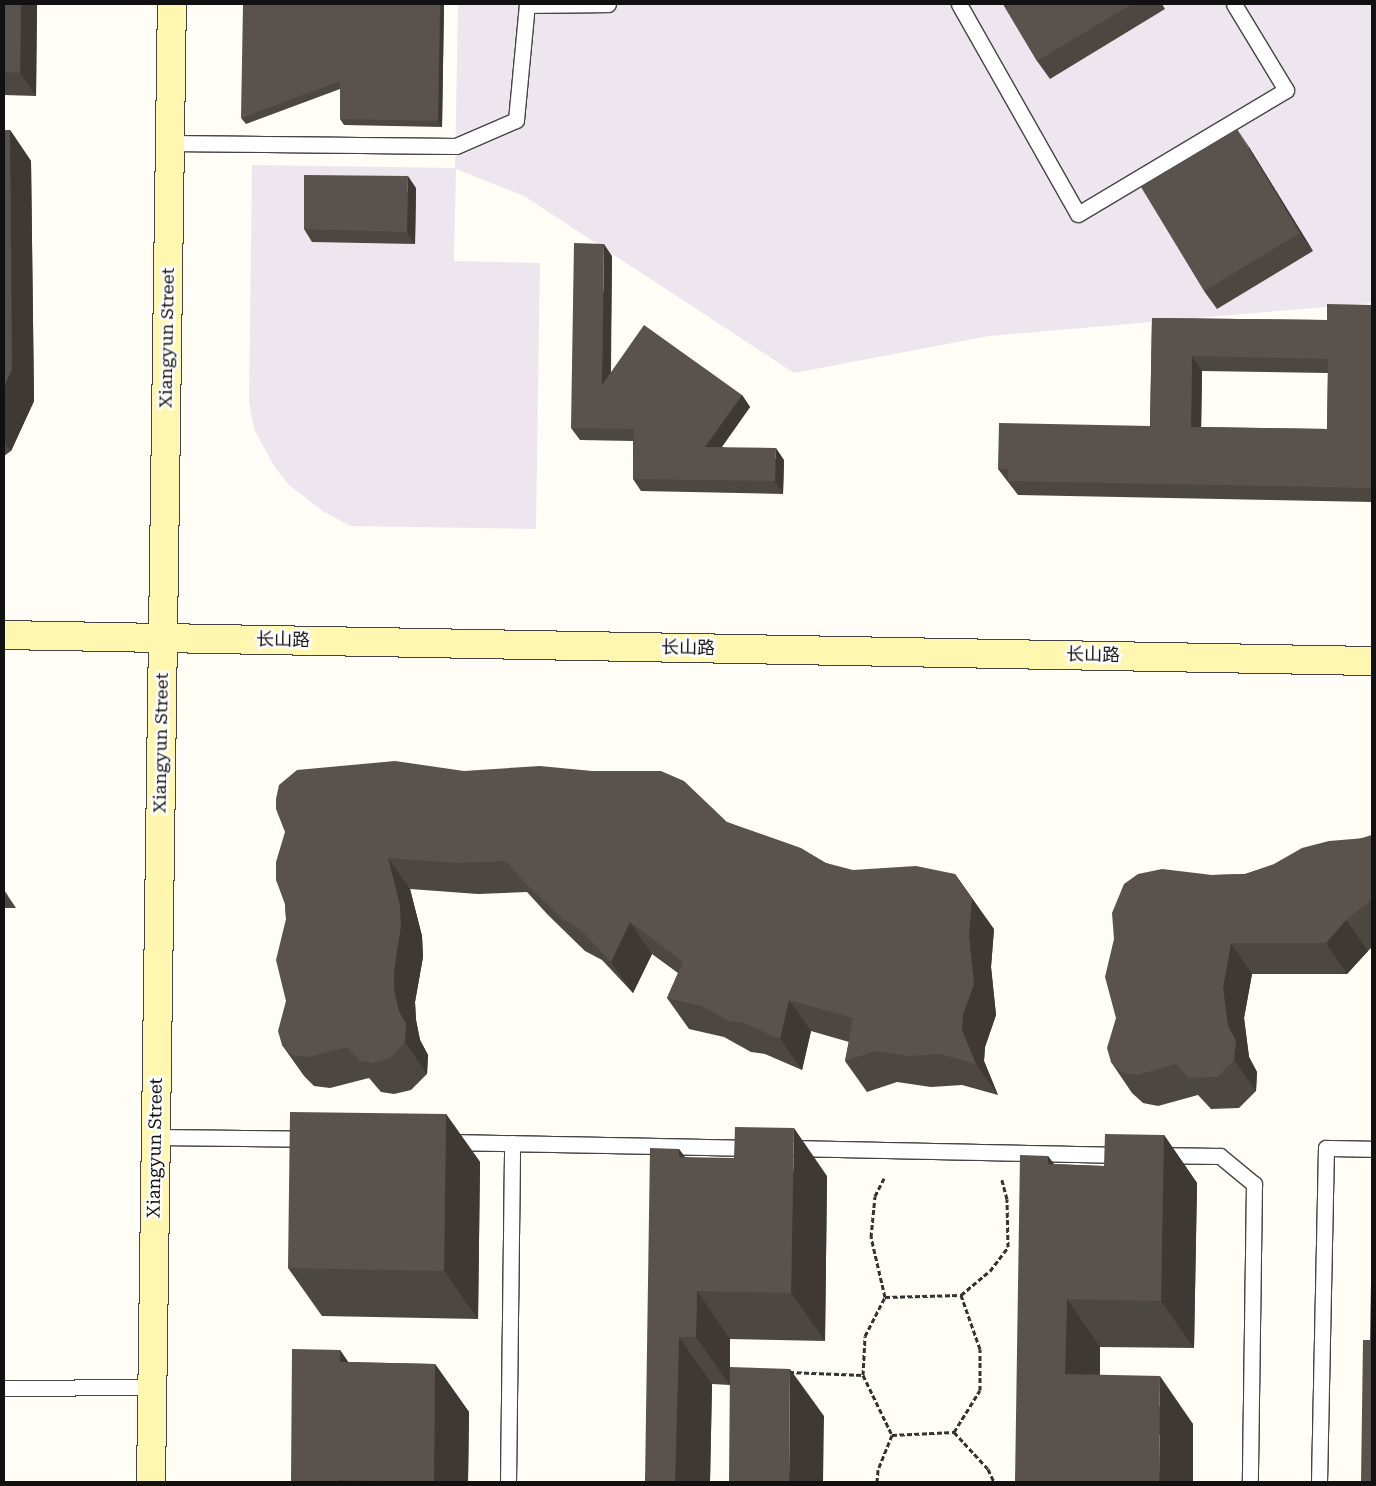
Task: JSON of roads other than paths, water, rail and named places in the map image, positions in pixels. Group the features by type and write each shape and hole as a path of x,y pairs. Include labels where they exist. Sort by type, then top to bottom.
{"street":[{"name":"Xiangyun Street","path":"150,1482 172,4"},
{"name":"长山路","path":"4,635 1372,660"}],"lane":[{"path":"170,144 456,146 516,120 528,5 608,4"},
{"path":"959,4 1078,214 1286,90 1234,4"},
{"path":"156,1137 324,1140"},
{"path":"433,1142 1220,1156 1254,1184 1250,1482"},
{"path":"508,1482 512,1143"},
{"path":"1319,1482 1326,1148 1372,1149"},
{"path":"4,1388 152,1388"}]}
